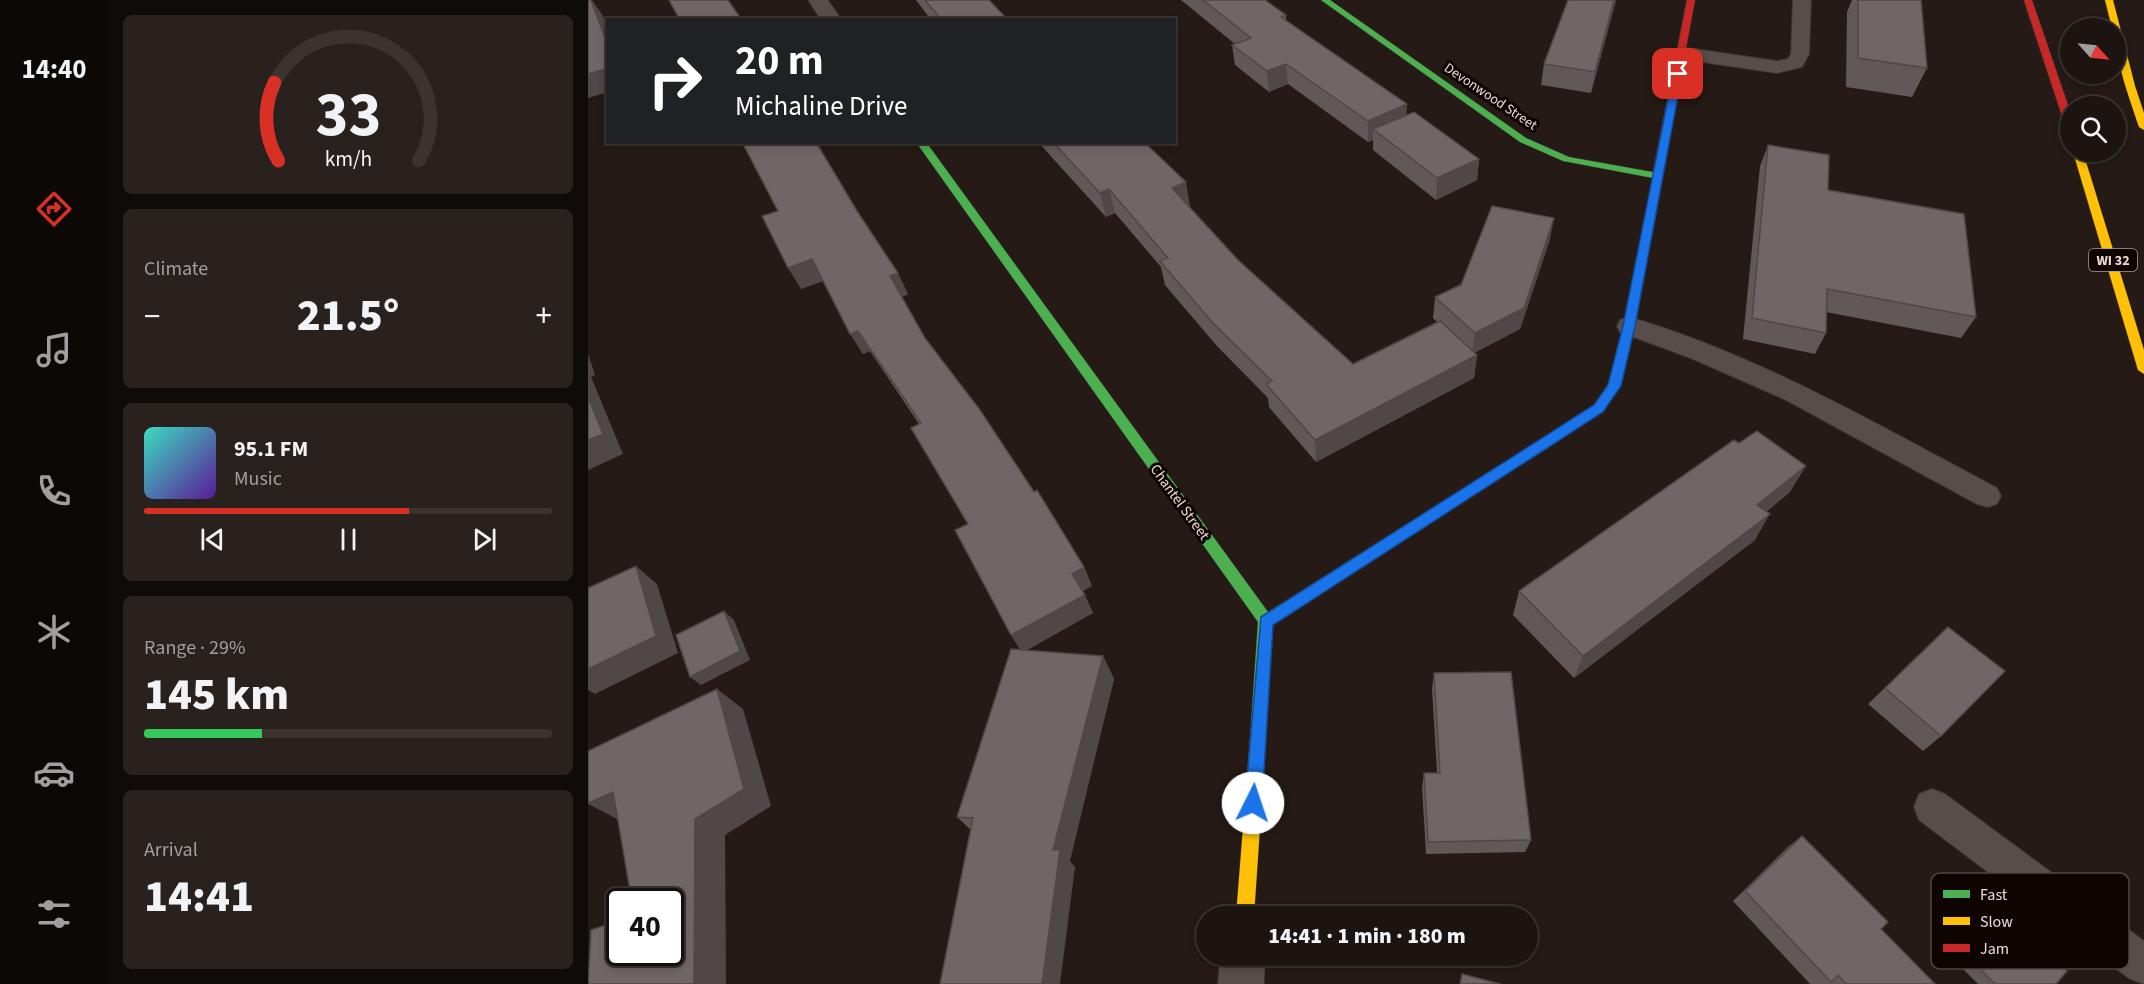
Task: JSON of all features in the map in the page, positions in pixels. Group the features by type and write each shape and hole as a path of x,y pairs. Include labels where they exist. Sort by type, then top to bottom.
{"street":[{"path":"818,0 831,18"},
{"name":"Devonwood Street","path":"1325,0 1523,140 1566,159 1658,176"},
{"path":"1246,906 1266,621 1598,409 1614,386 1629,326 1691,0"},
{"path":"2028,0 2060,96"},
{"path":"2111,1 2130,86 2144,127"},
{"name":"Chantel Street","path":"922,144 1266,621"},
{"name":"WI 32","path":"2081,162 2120,284 2144,370"},
{"path":"1241,984 1242,966"}],"lane":[{"path":"1682,53 1777,67 1795,63 1800,54 1802,0"},
{"path":"1629,326 1702,353 1795,393 1987,496"},
{"path":"1932,807 2021,873"},
{"path":"2129,954 2144,965"}],"building":[{"path":"588,0 591,0 606,41 606,69 588,74"},
{"path":"669,0 728,0 741,18 679,18"},
{"path":"925,0 989,0 1006,18 940,18"},
{"path":"1203,0 1265,0 1286,15 1281,17 1407,104 1368,121 1286,64 1267,71 1232,45 1251,38"},
{"path":"1568,0 1614,0 1595,72 1544,64"},
{"path":"1858,0 1921,0 1927,68 1858,58"},
{"path":"1414,112 1479,159 1437,178 1373,129"},
{"path":"743,144 817,144 857,211 898,273 890,276 925,338 980,410 1034,492 1037,490 1084,567 1072,574 1085,595 1011,635 955,530 968,524 911,428 921,423 858,331 850,334 812,259 788,268 762,216 778,211"},
{"path":"1055,144 1146,144 1186,182 1172,188 1238,260 1353,364 1440,321 1477,355 1315,440 1266,384 1272,381 1212,322 1160,261 1168,258 1109,189 1100,193"},
{"path":"1768,145 1829,155 1828,190 1964,214 1976,317 1827,289 1826,333 1752,318"},
{"path":"1492,206 1554,218 1524,308 1475,333 1435,297 1461,285"},
{"path":"588,397 603,434 588,440"},
{"path":"1757,431 1806,466 1757,505 1770,514 1583,656 1519,591 1734,440 1739,443"},
{"path":"636,566 656,636 588,669 588,588"},
{"path":"724,611 740,651 690,677 676,635"},
{"path":"1948,627 2005,671 1941,736 1885,688"},
{"path":"1011,649 1103,656 1053,850 1060,850 1042,984 940,984 973,818 957,817"},
{"path":"1511,672 1531,840 1428,842 1424,773 1440,773 1434,673"},
{"path":"717,689 744,789 695,819 694,984 588,984 591,930 606,925 606,966 684,966 684,888 630,888 613,792 588,803 588,751"},
{"path":"1802,836 1888,922 1881,929 1935,984 1846,984 1838,975 1831,982 1745,891"},
{"path":"1980,969 2065,969 2067,971 2056,984 1995,984"},
{"path":"1462,974 1500,984 1460,984"}],"traffic: fast":[{"path":"1325,0 1523,140 1566,159 1658,176"},
{"path":"922,144 1266,621 1258,739"},
{"path":"1266,621 1598,409 1614,386 1629,326 1657,179"}],"traffic: slow":[{"path":"2109,0 2130,86 2144,127"},
{"path":"2081,162 2144,370"},
{"path":"1246,906 1258,739"}],"traffic: jam":[{"path":"1657,179 1691,0"},
{"path":"2028,0 2060,96"}],"route":[{"path":"1253,803 1266,621 1598,409 1614,386 1629,326 1678,74"}]}
